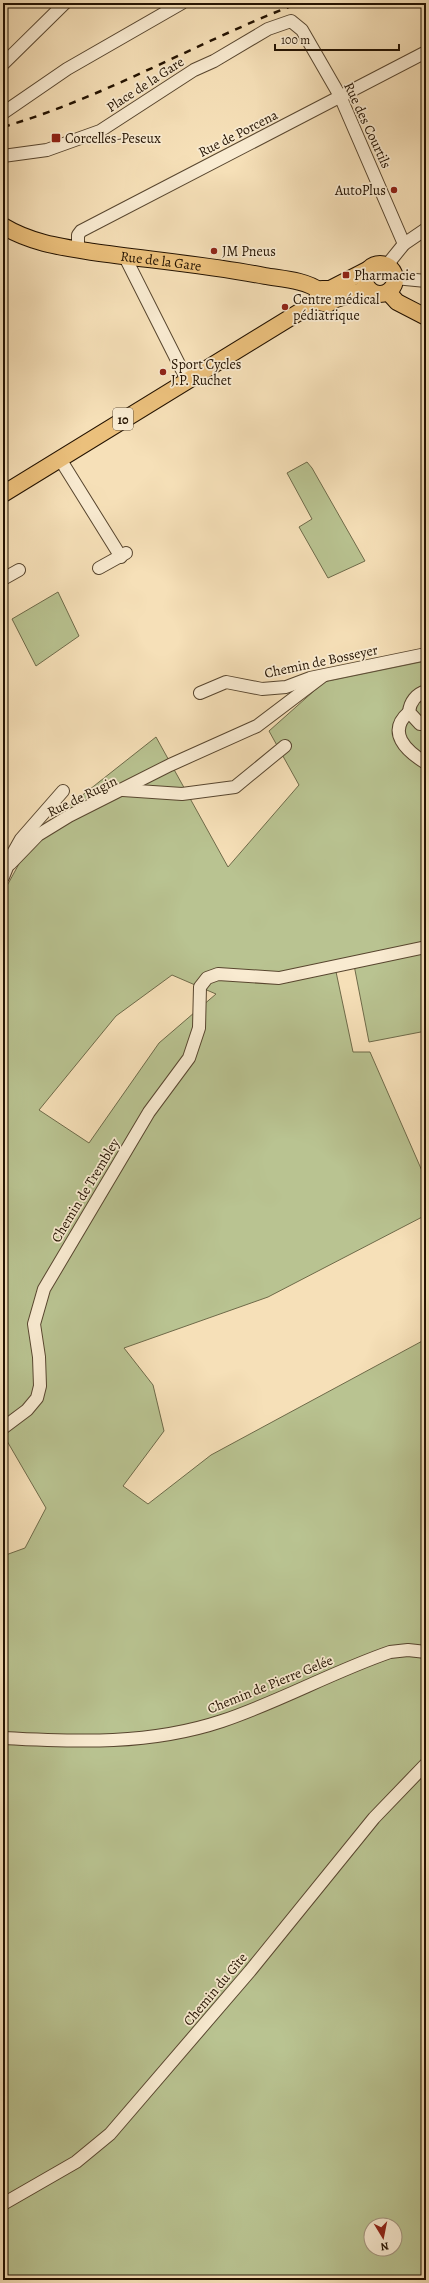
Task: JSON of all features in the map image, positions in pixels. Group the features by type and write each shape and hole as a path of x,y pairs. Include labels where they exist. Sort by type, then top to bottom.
{"main road":[{"name":"Rue de la Gare","path":"3,226 34,241 78,250 125,257 232,269 304,284 326,295"},
{"path":"390,278 380,294 368,289 365,280 367,270 378,264 390,278 397,302 426,317"},
{"name":"10","path":"3,494 367,270"},
{"name":"10","path":"326,295 368,289"}],"street":[{"path":"3,64 65,3"},
{"path":"3,113 67,69 182,3"},
{"name":"Place de la Gare","path":"3,156 47,150 100,131 194,70 214,61 268,29 291,21 296,23"},
{"name":"Rue des Courtils","path":"296,23 340,96 404,244"},
{"name":"Rue de Porcena","path":"78,250 78,235 81,231 426,52"},
{"path":"426,229 404,244 390,278 426,281"},
{"path":"125,257 187,380"},
{"path":"60,459 123,555 99,568"},
{"path":"3,579 19,570"},
{"name":"Chemin de Bosseyer","path":"200,693 226,682 262,690 286,687 323,676 426,654"},
{"path":"123,790 170,765 257,726 323,676"},
{"path":"426,691 420,693 410,704 409,712 400,720 397,726 401,740 415,756 426,763"},
{"path":"409,712 420,724 426,724"},
{"name":"Rue de Rugin","path":"3,877 10,864 38,835 69,816 123,790 182,794 235,787 285,746"},
{"name":"Rue de Rugin","path":"10,864 12,855 21,839 63,790"},
{"name":"Chemin de Trembley","path":"3,1428 27,1410 37,1398 40,1386 39,1357 34,1324 44,1289 149,1112 189,1058 199,1028 200,987 207,978 218,974 279,978 426,947"},
{"name":"Chemin de Pierre Gelée","path":"3,1738 105,1741 189,1730 251,1711 390,1652 408,1650 426,1652"},
{"name":"Chemin du Gîte","path":"3,2204 76,2162 110,2134 250,1971 374,1818 426,1764"}],"green space":[{"path":"307,462 312,468 365,561 328,578 299,527 312,519 287,473"},
{"path":"58,592 79,636 36,666 12,619"},
{"path":"426,661 426,693 419,696 426,718 426,949 335,967 353,1052 370,1052 426,1180 426,1215 268,1297 124,1348 153,1385 164,1431 123,1486 148,1504 211,1455 426,1339 426,2280 3,2280 3,1556 25,1548 46,1508 7,1441 3,1439 3,893 37,831 156,737 228,867 299,785 269,731 324,682","holes":["172,975 216,994 159,1043 89,1143 39,1110 116,1016"]},
{"path":"426,951 426,1031 369,1042 354,965"}],"railway":[{"path":"3,127 41,115 116,85 225,34 299,3"}],"place":[{"name":"Corcelles-Peseux","path":"56,138"},
{"name":"AutoPlus","path":"394,190"},
{"name":"JM Pneus","path":"214,251"},
{"name":"Pharmacie","path":"346,275"},
{"name":"Centre médical pédiatrique","path":"285,307"},
{"name":"Sport Cycles J.P. Ruchet","path":"163,372"}]}
